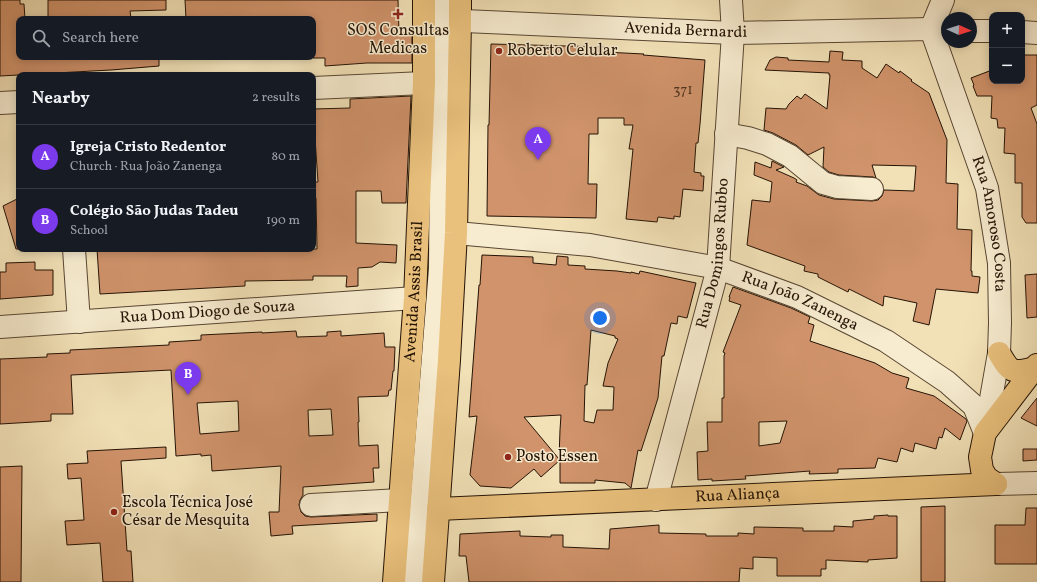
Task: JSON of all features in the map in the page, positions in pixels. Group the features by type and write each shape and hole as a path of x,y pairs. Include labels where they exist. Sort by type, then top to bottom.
{"main road":[{"name":"Avenida Assis Brasil","path":"394,582 415,298 424,83 442,8"},
{"path":"433,582 449,360 456,233 442,8"},
{"path":"999,353 1009,368 1014,371 1019,372 1036,367"},
{"path":"985,433 1036,367"},
{"name":"Rua Amoroso Costa","path":"985,433 980,457 982,470 987,478 996,484"},
{"name":"Rua Amoroso Costa","path":"953,486 969,474 980,457"},
{"name":"Rua Aliança","path":"438,509 996,484"}],"street":[{"name":"Rua Domingos Rubbo","path":"656,500 718,268 732,33 731,0"},
{"path":"939,30 943,0"},
{"name":"Avenida Bernardi","path":"442,8 732,33 939,30"},
{"path":"415,582 440,269 442,8"},
{"name":"Rua Amoroso Costa","path":"939,30 987,188 999,262 999,353 985,433"},
{"path":"977,31 989,31"},
{"path":"1025,32 1037,33"},
{"path":"316,88 424,83"},
{"path":"0,103 16,102"},
{"path":"726,134 748,138 767,144 790,156 822,183 837,187 872,188"},
{"name":"Rua João Zanenga","path":"456,233 590,245 718,268 796,297 886,341 947,382 974,406 985,433"},
{"path":"74,252 79,322"},
{"name":"Rua Dom Diogo de Souza","path":"0,327 415,298"},
{"name":"Rua Aliança","path":"996,484 1037,483"},
{"path":"311,505 400,500"}],"building":[{"path":"0,0 20,0 20,4 24,4 25,16 16,16 16,60 159,60 159,66 74,72 16,72 16,75 0,76"},
{"path":"48,0 166,0 166,10 130,11 131,16 48,16"},
{"path":"185,0 398,0 399,33 412,33 412,63 367,63 325,66 325,58 316,58 316,16 186,16"},
{"path":"491,44 604,47 604,52 705,60 700,124 698,143 696,143 694,172 701,173 701,176 704,176 703,191 683,189 680,217 674,216 674,219 658,217 657,222 626,219 633,149 629,149 633,125 624,125 624,118 598,118 598,134 589,134 588,184 597,184 596,218 487,216"},
{"path":"830,51 843,52 842,60 862,61 862,68 877,78 886,64 899,73 900,71 912,80 911,81 929,93 947,140 946,183 958,184 957,229 972,230 971,271 972,276 980,277 978,293 936,289 929,325 913,321 917,303 884,296 883,306 849,289 848,292 818,277 818,274 804,271 805,266 747,245 752,200 770,202 772,182 754,175 755,162 771,168 772,161 784,167 776,170 794,178 797,180 796,182 807,186 819,195 834,199 872,201 878,200 882,196 884,190 914,191 916,166 872,165 876,178 839,175 829,172 823,167 824,147 808,155 796,145 764,130 766,108 786,109 797,96 801,99 805,94 827,109 830,75 829,73 765,70 770,60 776,57 788,58 788,60 829,62"},
{"path":"1025,55 1037,55 1037,105 1031,108 1037,124 1037,223 1026,223 1022,217 1022,183 1015,183 1015,154 1004,153 1005,128 998,128 997,119 991,118 992,96 977,96 971,78 989,71 989,84 1025,84"},
{"path":"411,96 406,203 382,203 381,191 356,191 356,243 397,245 396,263 380,262 372,267 358,268 358,286 346,287 347,276 313,276 313,280 245,281 245,286 100,294 97,252 316,252 316,182 318,182 316,153 316,109 350,108 350,99"},
{"path":"16,200 16,249 3,206"},
{"path":"482,255 533,257 533,263 556,265 557,256 568,257 568,265 585,266 585,269 631,272 639,274 640,271 696,283 687,318 678,316 677,324 671,323 664,356 662,356 658,398 641,451 638,450 631,488 625,483 595,480 595,483 560,483 560,460 541,477 534,469 511,488 480,486 470,475 477,416 469,417","holes":["591,330 615,336 615,338 618,339 608,363 603,386 614,387 613,410 597,410 594,423 584,421 585,385 587,385","561,415 560,430 559,459 524,417"]},
{"path":"35,262 35,270 53,270 53,295 0,299 0,272 6,272 6,263"},
{"path":"1037,274 1037,317 1027,318 1025,275"},
{"path":"733,287 791,308 810,317 808,323 814,325 810,341 875,363 892,373 909,378 906,388 934,396 966,419 967,421 960,440 945,428 942,438 939,437 936,449 915,443 913,452 901,448 897,462 878,458 875,468 838,469 838,473 809,474 810,471 745,476 746,479 712,481 712,479 698,480 697,452 708,451 707,422 722,422 725,353 723,352 741,305 729,301","holes":["787,421 780,443 759,446 759,422"]},
{"path":"296,331 297,337 327,336 327,332 341,331 341,336 384,333 385,347 395,347 394,371 391,390 389,390 388,396 358,397 359,446 378,445 379,468 373,468 374,482 303,487 303,495 299,505 301,512 305,516 377,514 377,521 292,526 293,534 271,536 269,512 279,512 281,466 212,471 211,455 201,456 201,454 176,456 171,370 71,375 73,414 51,414 51,421 0,424 0,359 47,357 47,354 70,353 70,350 169,345 169,342 201,340 201,335","holes":["238,401 239,431 200,434 197,403","331,409 333,435 309,436 308,410"]},
{"path":"1037,398 1037,426 1021,418"},
{"path":"166,447 166,458 121,461 127,551 131,551 133,582 103,582 100,543 67,545 65,521 84,520 81,478 68,479 67,464 88,463 87,451"},
{"path":"1023,449 1037,449 1037,460 1023,461"},
{"path":"22,466 21,582 0,582 0,467"},
{"path":"945,506 945,582 921,582 921,507"},
{"path":"1026,508 1037,508 1037,564 995,564 995,525 1025,525"},
{"path":"874,516 897,516 897,558 868,560 868,562 826,560 826,569 821,569 821,576 777,576 777,558 753,557 753,569 740,568 739,582 469,582 466,556 459,556 460,534 520,531 520,536 551,537 551,535 563,535 563,547 609,549 610,529 659,525 659,533 706,534 706,536 738,536 738,533 754,534 754,527 803,528 803,531 834,531 834,526 853,527 853,521 874,519"}],"place":[{"name":"SOS Consultas Medicas","path":"398,14"},
{"name":"Roberto Celular","path":"499,51"},
{"name":"Igreja Cristo Redentor","path":"538,160"},
{"name":"Colégio São Judas Tadeu","path":"188,395"},
{"name":"Posto Essen","path":"508,457"},
{"name":"Escola Técnica José César de Mesquita","path":"114,512"}]}
